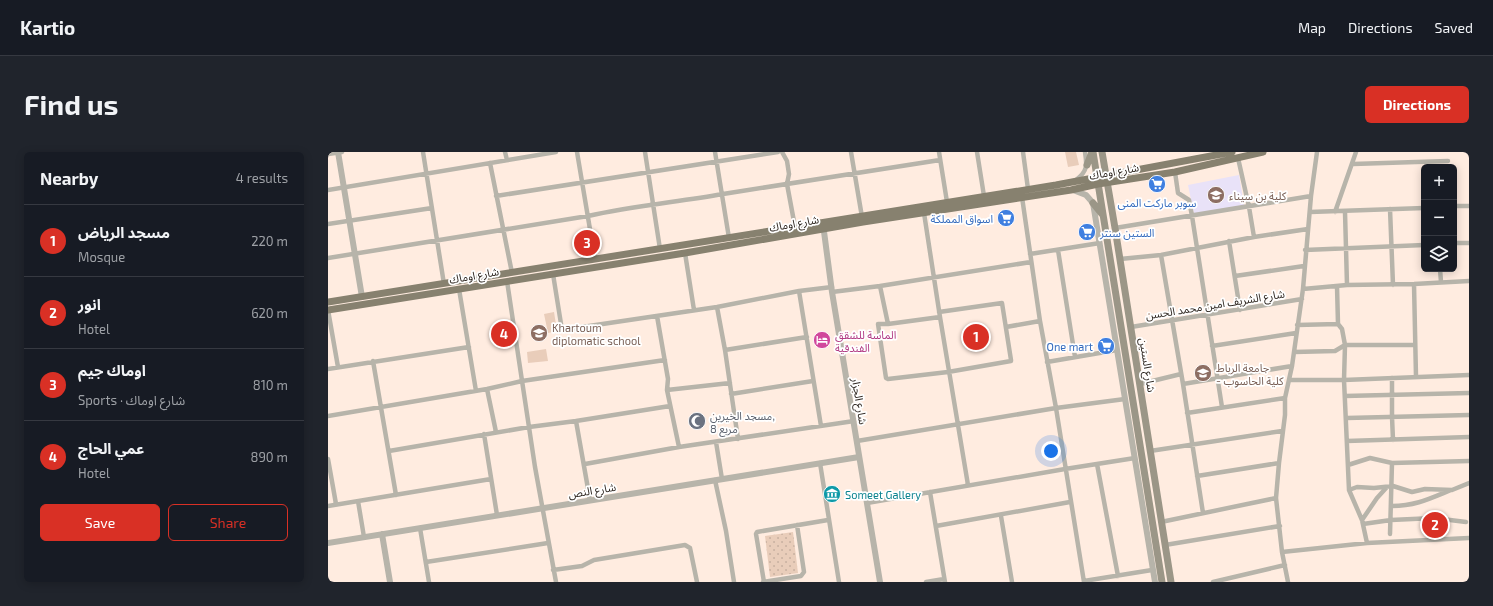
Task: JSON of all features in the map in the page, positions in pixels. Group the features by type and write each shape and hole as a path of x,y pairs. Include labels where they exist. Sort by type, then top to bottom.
{"main road":[{"path":"1087,166 1092,152"},
{"name":"شارع الستين","path":"1092,152 1103,216 1119,341 1129,400 1134,413 1149,523 1162,582"},
{"name":"شارع الستين","path":"1102,152 1171,582"},
{"name":"شارع اوماك","path":"328,302 795,227 823,226 924,213 1072,190 1121,173 1232,152"},
{"name":"شارع اوماك","path":"1107,179 1122,181 1174,172 1263,152"},
{"path":"1121,173 1122,181"},
{"name":"شارع اوماك","path":"328,310 685,253 823,226 862,216 1074,182 1097,181"},
{"path":"1093,204 1103,216"},
{"path":"1129,400 1142,400"},
{"path":"1134,413 1144,412"}],"street":[{"path":"328,154 339,152 343,187 362,297"},
{"path":"423,152 444,284"},
{"path":"505,152 507,160"},
{"path":"328,190 556,152"},
{"path":"577,152 586,196 595,260"},
{"path":"645,152 660,249"},
{"path":"715,152 729,238"},
{"path":"496,196 778,152"},
{"path":"782,152 787,161 789,174 787,184 795,227"},
{"path":"851,152 862,216"},
{"path":"939,152 947,202"},
{"path":"977,152 984,196"},
{"path":"1023,152 1028,190"},
{"path":"1074,182 1081,177 1087,166 1085,152"},
{"path":"1194,152 1194,160"},
{"name":"شارع الشريف امين محمد الحسن","path":"1288,582 1282,552 1276,498 1282,431 1285,415 1285,398 1292,366 1302,299 1305,250 1317,152"},
{"path":"1335,212 1356,152"},
{"path":"1238,158 1249,206 1254,237"},
{"path":"328,258 588,216 617,209 722,195 940,160"},
{"path":"1353,164 1448,161"},
{"path":"490,163 512,273"},
{"path":"1174,172 1178,193 1189,200 1222,407"},
{"path":"1072,190 1086,195 1093,204 1119,341 1117,350 1129,400 1135,458 1149,523 1152,570 1155,582"},
{"path":"1115,228 1311,196"},
{"path":"1022,197 1040,321 1056,408 1084,581 1152,570"},
{"path":"1457,206 1469,206"},
{"path":"328,224 432,208"},
{"path":"1310,212 1345,212 1421,208"},
{"path":"1390,209 1394,285"},
{"path":"1345,212 1347,285"},
{"path":"924,213 948,372 968,485"},
{"name":"شارع الجزار","path":"823,226 832,290 880,582"},
{"path":"1120,259 1161,255 1254,237 1308,229"},
{"path":"1229,242 1240,310"},
{"path":"1030,254 1100,243"},
{"path":"1457,244 1469,243"},
{"path":"1305,250 1421,245"},
{"path":"1058,250 1075,357"},
{"path":"685,253 694,310"},
{"path":"1161,255 1182,374 1203,513"},
{"path":"553,274 562,330 717,307 799,291 880,286 1031,262"},
{"path":"1235,276 1304,266"},
{"path":"1440,272 1441,282"},
{"path":"507,281 529,427 556,582"},
{"path":"1303,289 1347,285 1394,285 1469,281"},
{"path":"1414,284 1414,345 1416,376"},
{"path":"880,286 888,324"},
{"path":"1337,286 1338,324 1342,329 1345,344 1344,380 1347,418 1349,490 1363,522 1367,543"},
{"path":"459,289 476,391"},
{"path":"799,291 821,426"},
{"name":"شارع الشريف امين محمد الحسن","path":"1131,327 1302,299"},
{"path":"1002,303 1012,360 1011,362 948,372 888,379 886,378 878,324 888,324 1002,303"},
{"path":"717,307 738,439"},
{"path":"328,310 338,367"},
{"path":"657,316 668,379 670,406 679,447"},
{"path":"1006,327 1040,321"},
{"path":"1297,325 1338,324"},
{"path":"1212,346 1296,333"},
{"path":"725,350 807,337"},
{"path":"1294,352 1335,352 1345,344 1414,345"},
{"path":"328,369 468,347"},
{"path":"1047,362 1117,350"},
{"path":"328,416 476,391 522,381 665,360"},
{"path":"373,361 396,495"},
{"path":"1183,384 1292,366"},
{"path":"1140,384 1182,374"},
{"path":"1289,380 1344,380 1469,375"},
{"path":"1392,378 1393,440"},
{"path":"731,394 813,381"},
{"path":"668,390 730,383"},
{"path":"487,389 496,432"},
{"path":"1345,396 1469,393"},
{"path":"1188,413 1285,398"},
{"path":"857,441 1056,408 1129,400"},
{"path":"388,451 496,432 670,406"},
{"path":"1347,418 1469,415"},
{"path":"576,421 585,464 590,500"},
{"path":"585,464 679,447 854,421"},
{"path":"1150,451 1282,431"},
{"path":"484,434 497,515"},
{"path":"1347,441 1469,437"},
{"path":"716,442 722,479"},
{"name":"شارع النص","path":"328,543 860,457"},
{"path":"867,503 1135,458"},
{"path":"1348,464 1370,458 1392,463 1469,461"},
{"path":"328,460 336,504"},
{"path":"820,463 839,582"},
{"path":"1197,476 1279,463"},
{"path":"1390,534 1392,506 1392,463"},
{"path":"1097,464 1118,576"},
{"path":"328,506 491,479"},
{"path":"715,480 726,531 734,582"},
{"path":"1392,506 1412,505 1469,483"},
{"path":"1349,490 1357,487 1374,488 1387,486 1412,492 1425,489 1452,490"},
{"path":"1363,522 1377,498 1387,486"},
{"path":"926,582 945,581 930,492"},
{"path":"1161,522 1276,498"},
{"path":"358,501 364,537"},
{"path":"936,526 1001,516 1070,502"},
{"path":"1001,516 1012,582"},
{"path":"1363,522 1434,518 1466,522"},
{"path":"797,526 804,572 801,576 764,582 756,534 757,532 828,520"},
{"path":"1165,545 1280,526"},
{"path":"420,528 429,582"},
{"path":"382,534 390,582"},
{"path":"1282,552 1367,543 1469,538"},
{"path":"426,562 548,543"},
{"path":"553,570 582,566 594,560 685,545 690,548 697,582"},
{"path":"1213,582 1285,565"}],"shaded area":[{"path":"1065,152 1076,152 1079,165 1068,167"},
{"name":"كلية بن سيناء","path":"1239,175 1244,205 1194,214 1188,185"},
{"path":"554,312 557,331 548,333 544,314"},
{"path":"546,349 548,361 528,363 527,352"},
{"path":"793,532 798,573 770,577 765,536"}],"place":[{"name":"سوبر ماركت المنى","path":"1157,184"},
{"name":"كلية بن سيناء","path":"1216,195"},
{"name":"اسواق المملكة","path":"1006,218"},
{"name":"الستين سنتر","path":"1087,232"},
{"name":"اوماك جيم","path":"587,243"},
{"name":"Khartoum diplomatic school","path":"539,333"},
{"name":"عمي الحاج","path":"504,334"},
{"name":"مسجد الرياض","path":"976,337"},
{"name":"الماسة للشقق الفندقية","path":"822,340"},
{"name":"One mart","path":"1106,346"},
{"name":"جامعة الرباط - كلية الحاسوب","path":"1203,373"},
{"name":"مسجد الخيرين, مربع 8","path":"697,421"},
{"name":"Someet Gallery","path":"832,494"},
{"name":"انور","path":"1435,525"}]}
